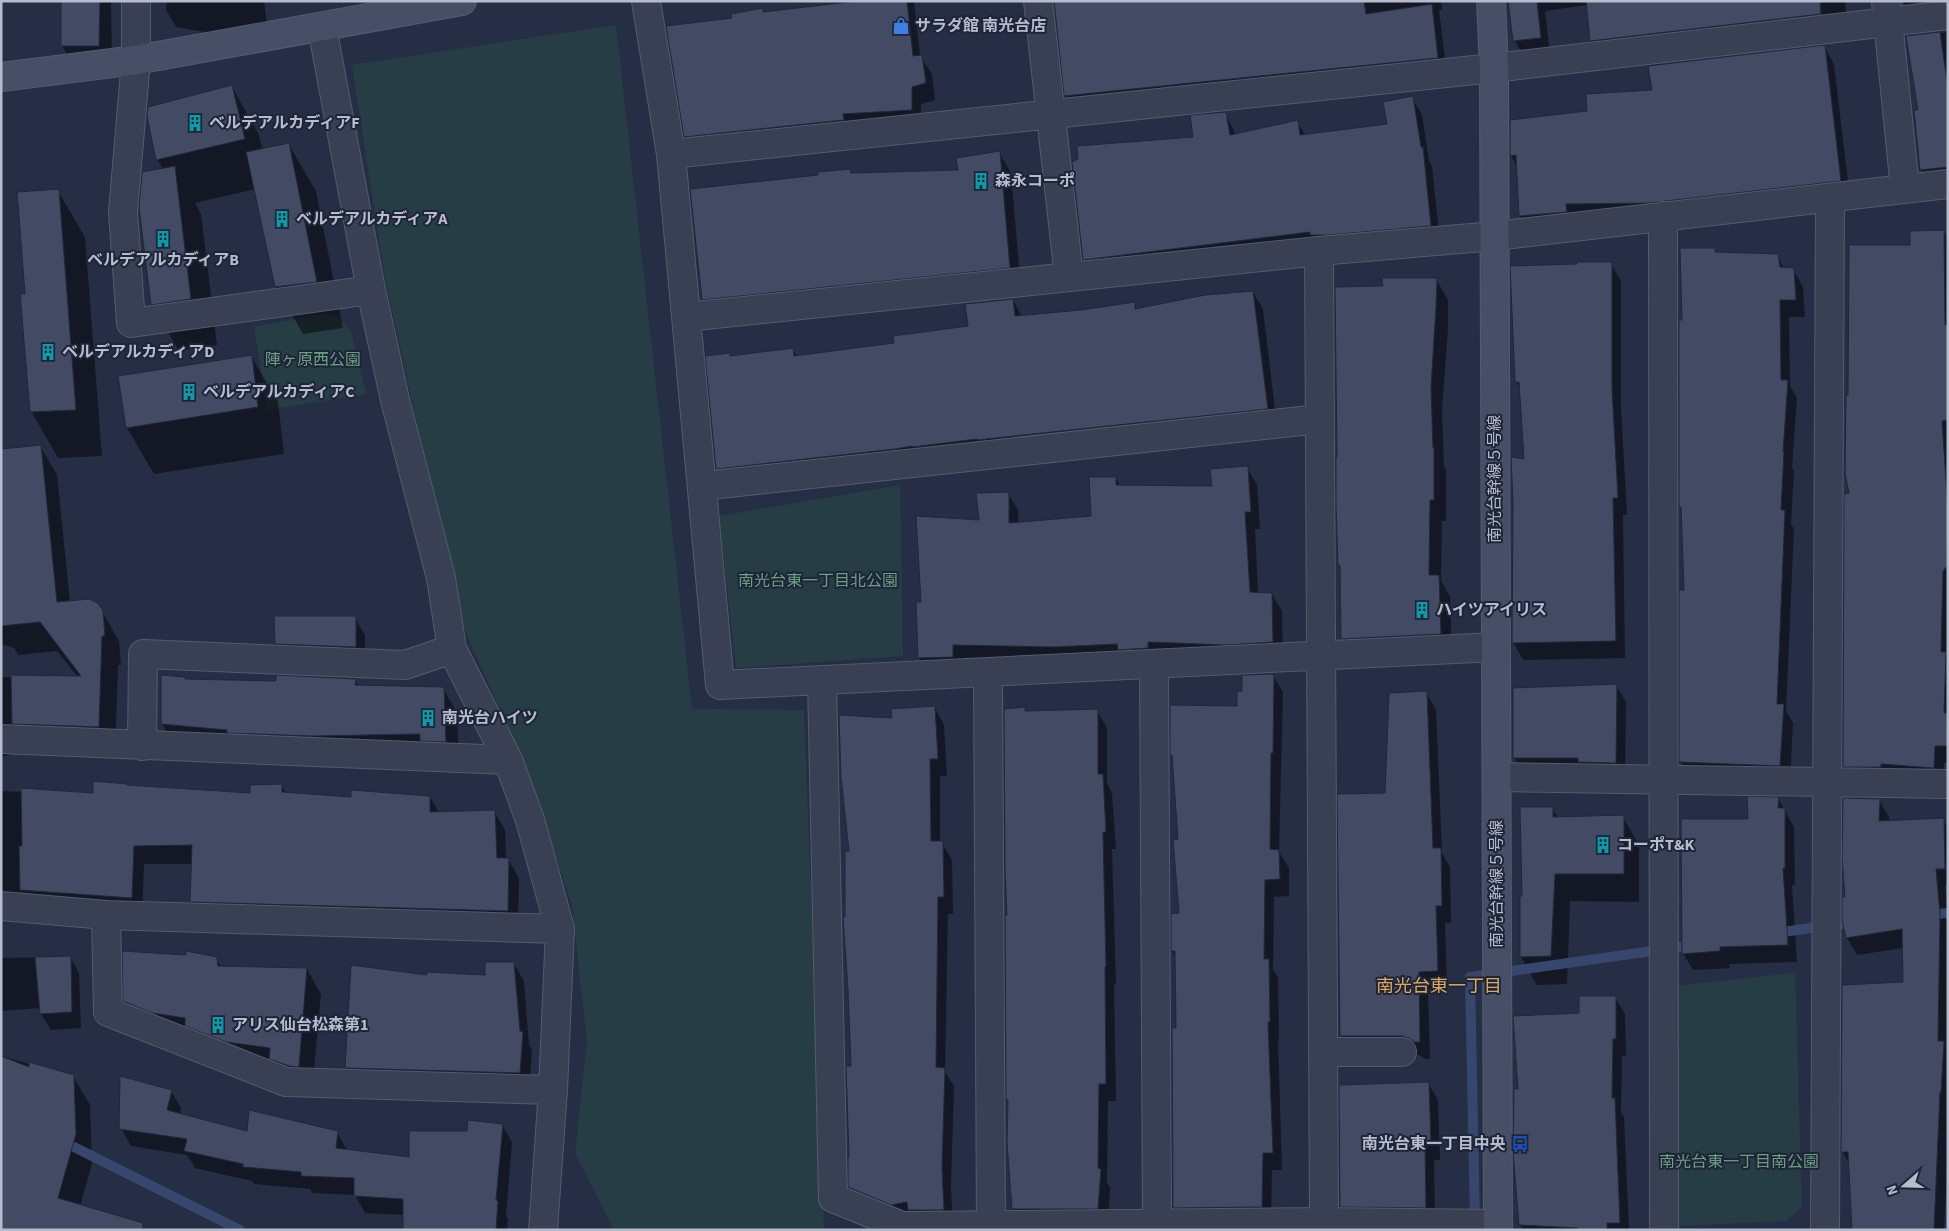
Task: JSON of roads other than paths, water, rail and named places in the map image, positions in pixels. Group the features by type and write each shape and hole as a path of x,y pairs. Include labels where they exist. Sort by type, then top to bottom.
{"street":[{"path":"136,1 136,60 124,212 131,323 371,290"},
{"path":"1,77 136,60 462,1"},
{"path":"646,1 672,154 720,685 1496,647"},
{"path":"1038,1 1069,277"},
{"name":"南光台幹線５号線","path":"1491,1 1494,68 1498,984 1493,1226"},
{"path":"672,154 1494,68 1888,12 1948,15"},
{"path":"1888,12 1906,189"},
{"path":"322,27 371,290 395,400 441,578 452,649 508,760 530,820 560,929 553,1090 543,1230"},
{"path":"686,317 1319,251 1494,236 1948,184"},
{"path":"1825,1230 1830,198"},
{"path":"1663,216 1664,1230"},
{"path":"1319,251 1324,1222"},
{"path":"702,486 1320,418"},
{"path":"142,746 143,654 405,665 452,649"},
{"path":"1154,664 1157,1223"},
{"path":"988,672 991,1225"},
{"path":"822,680 833,1198 902,1226 991,1225 1075,1227 1157,1223 1324,1222 1454,1223 1493,1226"},
{"path":"1,739 508,760"},
{"path":"1497,777 1948,784"},
{"path":"1,906 106,915 560,929"},
{"path":"106,915 108,1012 286,1082 553,1090"},
{"path":"1324,1052 1402,1052"}],"waterway":[{"path":"1926,915 1948,913"},
{"path":"1775,933 1855,922"},
{"path":"1475,1222 1470,977 1694,945"},
{"path":"62,1141 240,1230"}],"place":[{"name":"サラダ館 南光台店","path":"901,26"},
{"name":"ベルデアルカディアF","path":"195,123"},
{"name":"森永コーポ","path":"981,181"},
{"name":"ベルデアルカディアA","path":"282,219"},
{"name":"ベルデアルカディアB","path":"163,239"},
{"name":"ベルデアルカディアD","path":"48,352"},
{"name":"ベルデアルカディアC","path":"189,392"},
{"name":"ハイツアイリス","path":"1422,610"},
{"name":"南光台ハイツ","path":"428,718"},
{"name":"コーポT&K","path":"1603,845"},
{"name":"アリス仙台松森第1","path":"218,1025"},
{"name":"南光台東一丁目中央","path":"1520,1144"}],"district":[{"name":"南光台東一丁目","path":"1439,986"}],"park label":[{"name":"陣ヶ原西公園","path":"313,360"},
{"name":"南光台東一丁目北公園","path":"818,581"},
{"name":"南光台東一丁目南公園","path":"1739,1162"}]}
